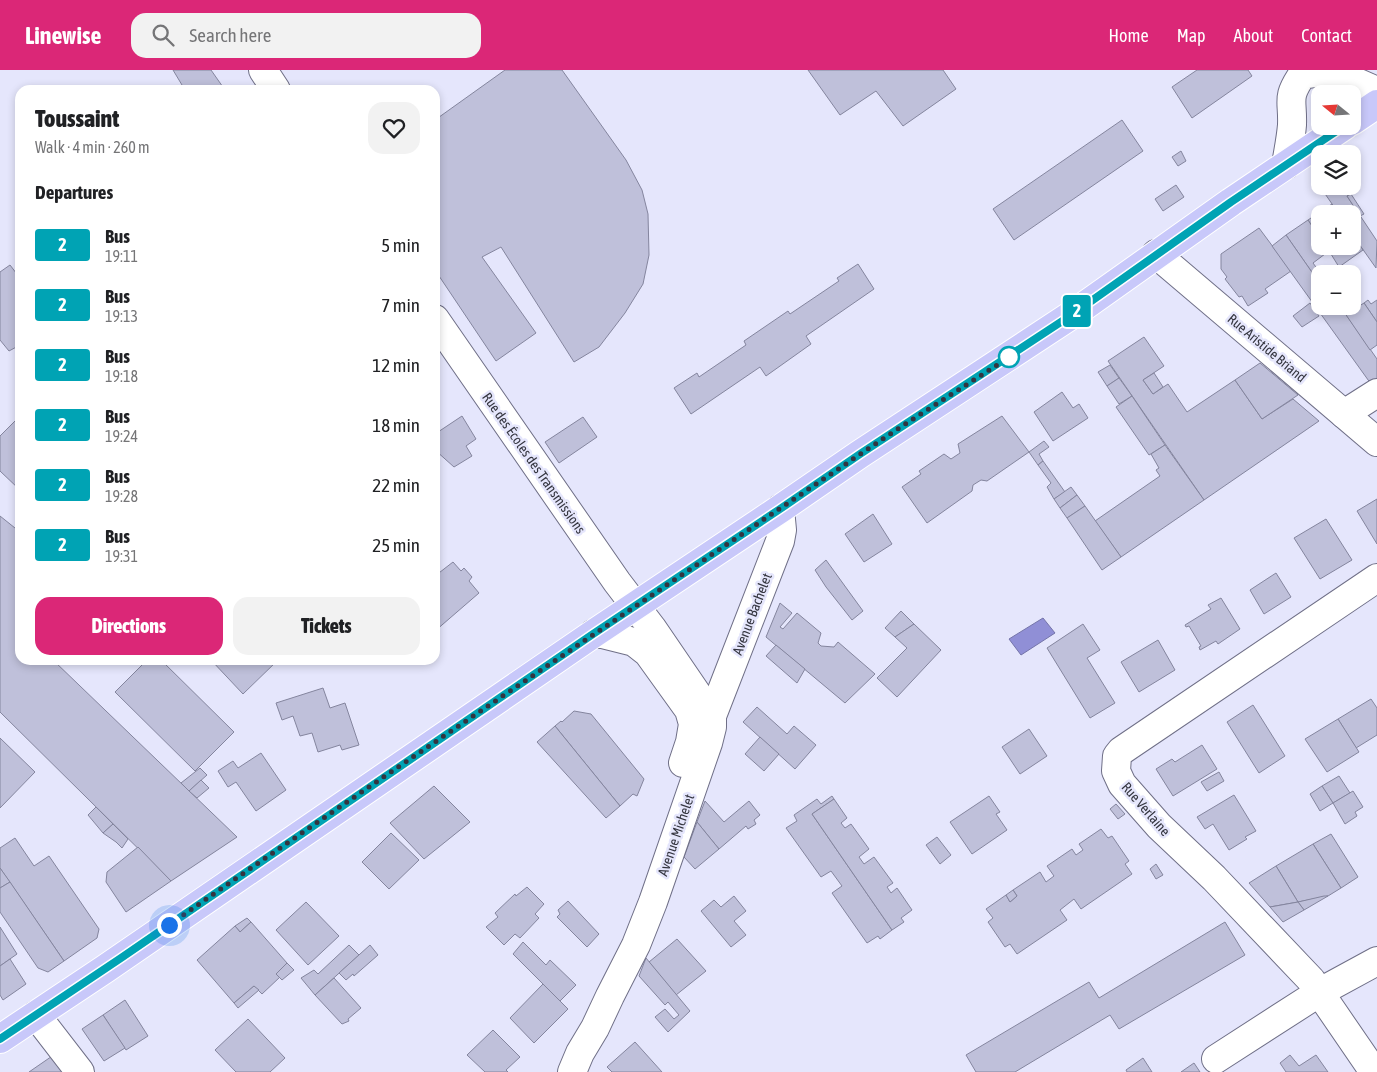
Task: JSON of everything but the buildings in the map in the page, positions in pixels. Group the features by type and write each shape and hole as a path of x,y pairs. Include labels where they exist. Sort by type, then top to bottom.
{"main road":[{"path":"1361,114 1377,104"},
{"path":"2,1034 36,1015 634,606 1073,314 1156,254 1331,135"}],"street":[{"path":"263,70 273,85"},
{"path":"1286,165 1292,125 1290,100 1292,90 1300,73 1322,72 1354,81 1377,91"},
{"name":"Rue Aristide Briand","path":"1156,254 1377,442"},
{"name":"Rue des Écoles des Transmissions","path":"440,326 634,606"},
{"path":"1344,414 1377,394"},
{"name":"Avenue Bachelet","path":"712,716 780,541 782,530 780,509"},
{"name":"Rue Verlaine","path":"1374,1072 1311,980 1214,878 1159,826 1114,790 1118,756 1121,751 1377,578"},
{"path":"634,606 652,628 712,716"},
{"path":"593,634 602,634 634,642 648,653 689,710 693,724 690,742 617,962 610,996"},
{"name":"Avenue Michelet","path":"572,1072 636,945 653,902 708,743 712,727 712,716"},
{"path":"1216,1059 1320,992 1377,961"},
{"path":"36,1015 80,1072"}],"water":[{"path":"1043,618 1055,633 1021,655 1009,639"}],"bus line":[{"name":"2","path":"0,1039 593,634 860,454 1073,314 1156,254 1331,135"}],"route":[{"path":"169,925 593,634 860,454 1014,354 1009,357"}]}
